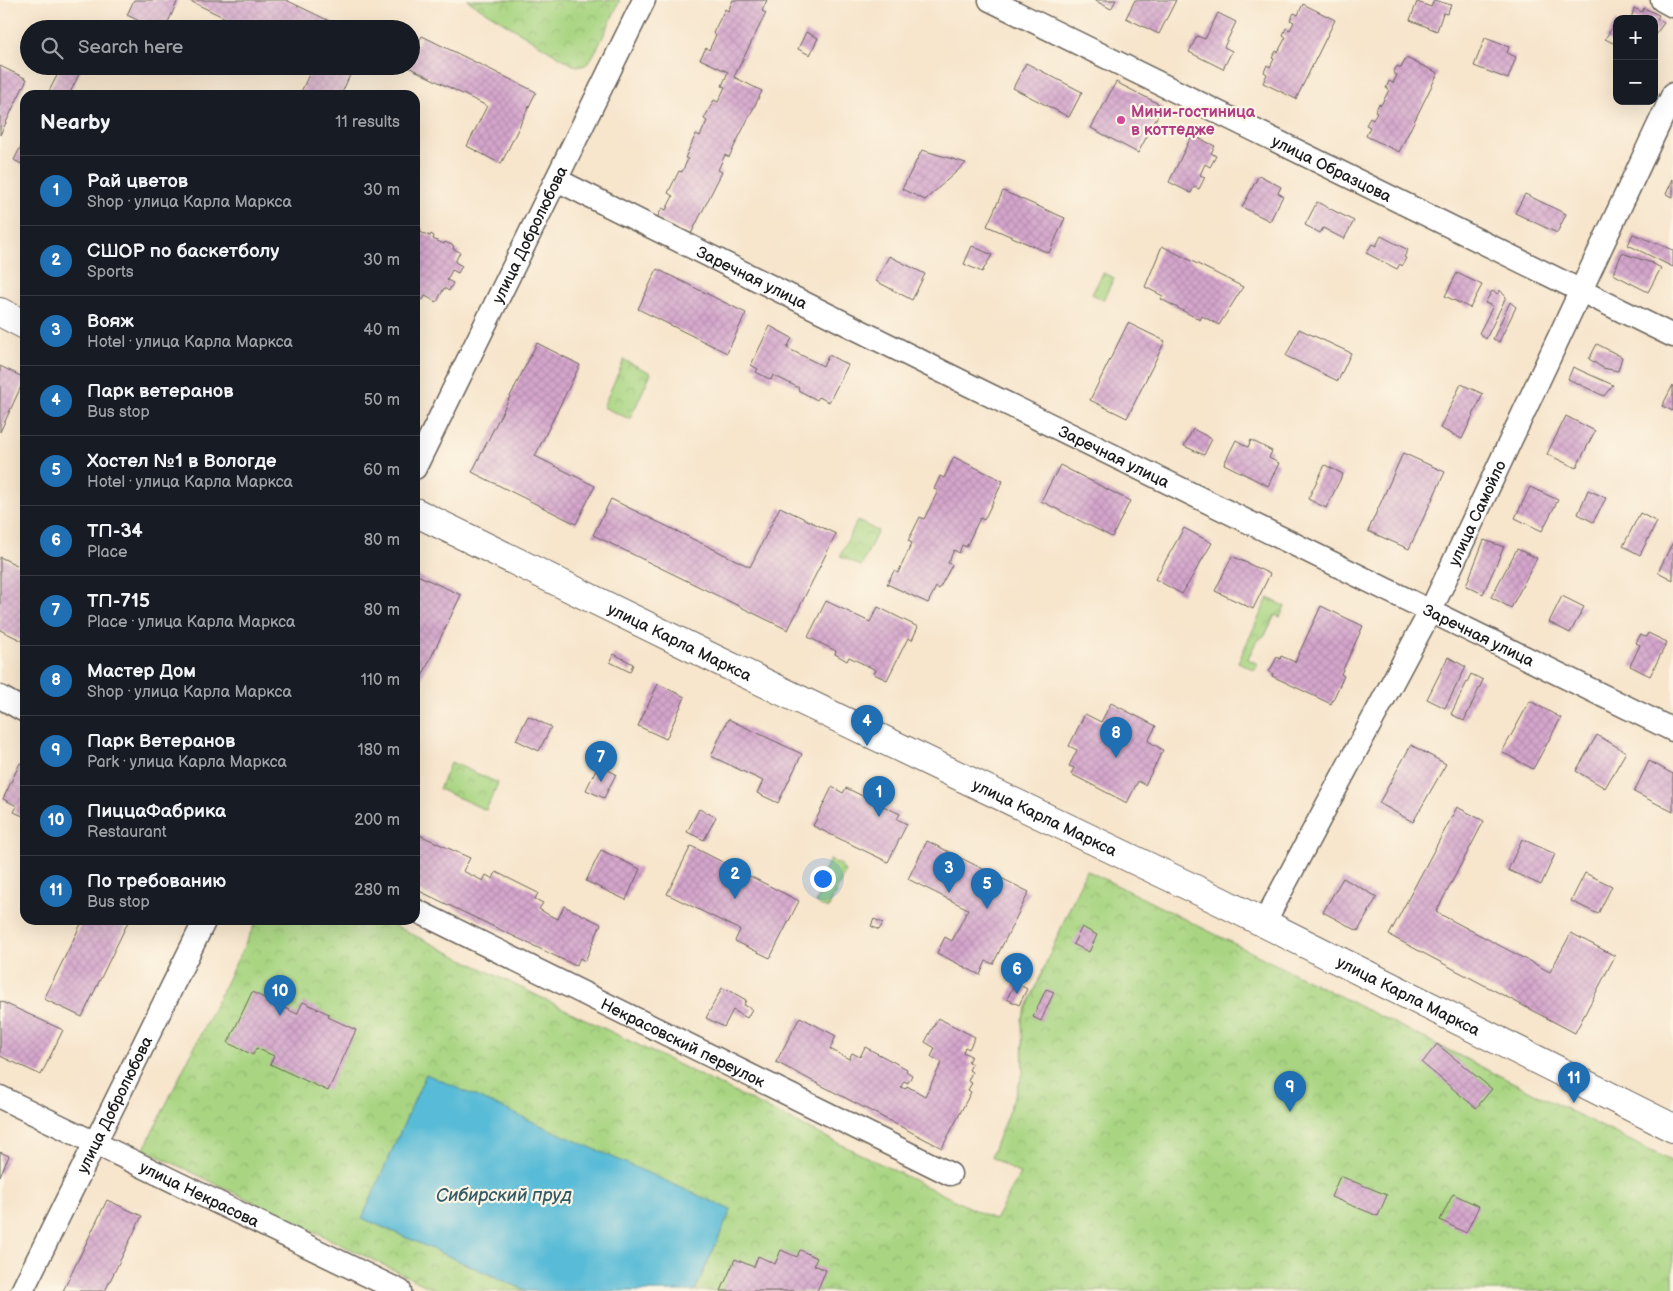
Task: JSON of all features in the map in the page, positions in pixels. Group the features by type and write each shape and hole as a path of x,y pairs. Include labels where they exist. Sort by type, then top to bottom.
{"street":[{"name":"улица Добролюбова","path":"420,458 644,0"},
{"name":"улица Образцова","path":"990,0 1673,336"},
{"path":"1662,0 1673,6"},
{"name":"улица Самойло","path":"1264,923 1431,610 1673,94"},
{"name":"Заречная улица","path":"557,180 974,388 1673,730"},
{"path":"0,312 20,322"},
{"name":"улица Карла Маркса","path":"420,514 717,660 1220,900 1673,1128"},
{"path":"0,697 20,708"},
{"name":"Некрасовский переулок","path":"420,912 950,1174"},
{"name":"улица Добролюбова","path":"22,1291 203,925"},
{"name":"улица Некрасова","path":"0,1097 400,1291"}],"green space":[{"path":"467,0 620,0 604,36 589,62 580,66 573,65"},
{"path":"1103,273 1114,278 1103,300 1092,294"},
{"path":"624,360 651,373 630,419 603,407"},
{"path":"857,521 878,531 861,566 840,556"},
{"path":"1268,598 1285,606 1280,617 1275,615 1265,635 1256,642 1248,659 1258,664 1255,670 1238,662"},
{"path":"451,762 498,783 486,810 439,789"},
{"path":"830,860 841,865 845,872 828,909 816,903 827,879 823,873"},
{"path":"1086,870 1673,1162 1673,1291 695,1291 731,1210 362,1218 527,1291 437,1291 144,1149 255,925 393,925 995,1220 1020,1174 991,1157 1023,1074 1022,1019"}],"water":[{"name":"Сибирский пруд","path":"426,1074 731,1210 695,1291 527,1291 362,1218"}],"building":[{"path":"134,0 178,0 169,20 137,20 127,15"},
{"path":"188,0 286,0 327,20 229,20"},
{"path":"733,0 767,0 762,11 766,13 734,77 762,91 729,157 725,155 718,170 722,172 691,234 657,218 662,208 666,210 673,196 668,193 679,171 682,172 688,159 685,158 696,134 700,136 707,121 704,119 714,100 718,102 725,87 722,86 728,72 700,59 706,48 709,50 716,35 713,33 725,9 728,11"},
{"path":"1094,0 1116,0 1111,9"},
{"path":"1135,0 1176,0 1159,34 1126,18"},
{"path":"1434,0 1451,5 1447,14 1443,13 1437,31 1410,20 1417,2 1431,7"},
{"path":"1303,4 1335,20 1296,99 1263,83 1267,74 1264,72 1267,65 1270,67 1274,59 1272,58 1276,51 1278,52 1286,37 1283,35 1286,28 1290,30 1294,22 1290,20 1294,13 1298,15"},
{"path":"1634,8 1642,12 1644,8 1659,15 1658,17 1658,15 1632,15"},
{"path":"1218,13 1236,22 1224,47 1232,51 1223,69 1189,52 1197,36 1205,39"},
{"path":"1658,20 1664,23 1658,31"},
{"path":"1613,26 1613,43 1605,39"},
{"path":"806,32 818,38 810,55 798,49"},
{"path":"422,36 536,92 501,164 467,146 487,106 420,73 420,40"},
{"path":"1485,38 1509,47 1507,53 1516,57 1508,79 1474,66"},
{"path":"1406,58 1438,73 1399,152 1366,136 1370,127 1366,125 1370,118 1373,120 1377,112 1375,111 1379,104 1381,105 1389,90 1386,88 1389,81 1393,83 1397,75 1393,73 1397,66 1401,68"},
{"path":"1026,63 1082,92 1069,117 1013,88"},
{"path":"0,66 27,79 20,90 0,135"},
{"path":"57,75 79,75 71,90 50,90"},
{"path":"309,75 350,75 343,90 302,90"},
{"path":"1116,82 1163,106 1138,153 1091,128"},
{"path":"1192,135 1215,146 1211,153 1216,156 1210,167 1205,164 1200,175 1205,177 1199,189 1194,187 1191,193 1169,182"},
{"path":"20,148 20,163 14,160"},
{"path":"922,150 966,163 925,200 902,189"},
{"path":"1259,175 1281,187 1278,193 1283,196 1270,221 1242,207"},
{"path":"1673,179 1673,197 1666,194"},
{"path":"1003,191 1065,218 1049,253 987,226"},
{"path":"1525,194 1566,214 1557,233 1515,213"},
{"path":"1317,202 1354,221 1344,239 1323,228 1320,233 1305,225"},
{"path":"420,232 430,236 431,234 434,236 433,239 454,246 453,249 460,252 455,262 462,266 458,273 452,270 447,280 453,283 449,291 444,288 437,302 425,296 423,300 420,298"},
{"path":"1633,234 1673,250 1673,267 1628,245"},
{"path":"1381,236 1408,250 1402,266 1400,264 1397,269 1366,253 1372,244 1376,246"},
{"path":"972,246 992,255 982,272 964,264"},
{"path":"1162,246 1243,287 1219,325 1202,316 1200,320 1161,299 1163,296 1145,287"},
{"path":"1622,253 1661,268 1648,292 1613,274"},
{"path":"889,256 925,274 912,300 876,281"},
{"path":"657,269 746,313 727,353 638,309"},
{"path":"1457,273 1482,285 1470,308 1445,296"},
{"path":"1500,290 1506,297 1486,339 1479,333 1493,306 1485,303 1492,291 1498,294"},
{"path":"1510,302 1516,307 1499,342 1493,339"},
{"path":"1128,323 1165,341 1127,418 1090,400"},
{"path":"770,326 792,338 787,348 823,366 829,355 848,365 829,402 819,397 817,400 798,390 799,388 773,375 771,380 756,372 758,369 751,365"},
{"path":"1299,329 1351,353 1338,381 1286,356"},
{"path":"537,343 580,365 535,456 595,486 576,524 472,472"},
{"path":"1597,344 1622,357 1618,371 1603,368 1589,359"},
{"path":"0,366 20,376 20,389 0,432"},
{"path":"1573,367 1613,385 1604,396 1568,379"},
{"path":"1461,384 1483,394 1462,439 1440,428"},
{"path":"1673,385 1673,411 1662,406"},
{"path":"1566,416 1595,431 1576,468 1547,454"},
{"path":"1193,429 1212,439 1204,455 1184,446"},
{"path":"1236,440 1248,447 1251,440 1272,451 1269,458 1279,463 1268,486 1224,464"},
{"path":"1403,453 1445,472 1409,549 1368,531"},
{"path":"954,457 1003,481 984,520 980,518 966,547 962,545 959,553 954,550 948,563 952,565 939,589 936,587 928,603 887,584 894,571 898,573 912,543 908,541 920,517 924,519 938,491 934,489 940,476 944,478"},
{"path":"1060,465 1130,501 1112,537 1041,501"},
{"path":"1325,465 1343,474 1326,508 1308,499"},
{"path":"1530,487 1558,500 1542,531 1515,518"},
{"path":"1588,490 1606,498 1593,522 1578,514"},
{"path":"611,499 750,567 780,507 836,534 788,630 593,535"},
{"path":"1640,513 1657,522 1640,555 1623,546"},
{"path":"1184,528 1212,543 1182,594 1155,579"},
{"path":"1484,540 1504,547 1483,594 1466,586"},
{"path":"1673,542 1673,580 1658,572"},
{"path":"1517,549 1537,558 1511,608 1491,597"},
{"path":"1232,556 1270,574 1253,609 1215,591"},
{"path":"0,557 20,567 20,640 0,630"},
{"path":"420,576 461,595 420,681"},
{"path":"1562,596 1584,607 1570,633 1549,622"},
{"path":"826,601 870,622 878,607 918,627 912,640 908,638 887,680 874,674 876,670 849,657 847,661 835,654 836,651 808,637"},
{"path":"1321,606 1363,626 1341,674 1344,676 1331,704 1272,676 1273,674 1269,672 1277,657 1280,659 1281,656 1295,662"},
{"path":"1648,633 1667,642 1650,676 1630,666 1640,645 1636,643 1640,635 1646,637"},
{"path":"614,654 633,664 630,672 610,662"},
{"path":"1448,657 1466,667 1445,708 1427,699"},
{"path":"1471,674 1483,680 1464,721 1451,714"},
{"path":"658,684 685,697 666,739 638,726"},
{"path":"1530,701 1561,718 1533,769 1502,752"},
{"path":"1111,703 1156,726 1148,741 1163,750 1145,785 1138,781 1127,803 1071,774 1074,768 1069,766 1077,750 1069,746 1085,714 1101,722"},
{"path":"528,716 551,727 539,751 516,740"},
{"path":"728,719 802,754 778,803 757,793 763,781 711,756"},
{"path":"1597,735 1626,752 1605,788 1576,771"},
{"path":"1411,745 1446,764 1413,822 1379,803"},
{"path":"1649,761 1673,774 1673,812 1634,792"},
{"path":"20,763 20,815 14,812 17,806 3,799"},
{"path":"598,765 616,774 604,798 586,790"},
{"path":"832,787 843,793 846,788 900,814 897,819 907,824 888,862 813,826"},
{"path":"1457,807 1484,821 1436,912 1550,972 1571,933 1615,956 1575,1033 1389,935"},
{"path":"699,809 716,817 704,840 687,832"},
{"path":"420,835 470,858 463,871 483,881 486,875 493,879 496,872 538,893 535,899 543,903 539,909 549,915 558,919 564,906 601,924 585,961 580,958 576,966 420,891"},
{"path":"1522,839 1555,854 1541,885 1508,870"},
{"path":"927,841 1029,892 993,964 986,961 980,975 937,953 945,937 952,941 968,909 908,879"},
{"path":"691,846 799,901 770,958 735,941 740,930 667,894"},
{"path":"601,850 640,869 626,900 586,881"},
{"path":"1585,873 1612,886 1598,914 1571,901"},
{"path":"1343,878 1377,897 1358,931 1323,912"},
{"path":"874,919 883,923 879,930 871,926"},
{"path":"81,925 127,925 82,1017 44,999"},
{"path":"1082,927 1097,935 1089,952 1073,944"},
{"path":"1015,982 1027,989 1019,1005 1007,999"},
{"path":"722,988 746,1000 744,1005 752,1009 747,1018 733,1010 724,1027 706,1018"},
{"path":"1046,989 1054,992 1041,1021 1033,1017"},
{"path":"252,992 297,1014 303,1002 329,1014 328,1017 356,1030 328,1091 270,1064 274,1056 256,1048 253,1055 228,1043"},
{"path":"0,1001 63,1030 41,1075 0,1056"},
{"path":"800,1017 836,1036 830,1049 849,1059 852,1053 860,1057 865,1047 907,1069 906,1071 912,1075 908,1083 904,1081 901,1087 905,1089 907,1086 925,1096 942,1062 931,1057 935,1048 925,1042 938,1018 975,1037 969,1049 965,1047 963,1052 971,1056 968,1062 972,1064 969,1070 972,1072 968,1081 972,1083 968,1090 971,1092 942,1148 776,1062"},
{"path":"1437,1044 1492,1089 1476,1108 1422,1063"},
{"path":"0,1152 9,1156 0,1176"},
{"path":"1340,1176 1387,1195 1378,1216 1331,1197"},
{"path":"1453,1194 1479,1206 1466,1233 1440,1220"},
{"path":"107,1200 142,1216 105,1291 63,1291"},
{"path":"781,1250 797,1257 800,1250 817,1258 814,1265 826,1270 817,1291 721,1291 735,1259 754,1267 758,1256 775,1264"}],"place":[{"name":"Мини-гостиница в коттедже","path":"1121,120"},
{"name":"Парк ветеранов","path":"867,746"},
{"name":"Мастер Дом","path":"1116,758"},
{"name":"ТП-715","path":"601,782"},
{"name":"Рай цветов","path":"879,817"},
{"name":"Вояж","path":"949,893"},
{"name":"СШОР по баскетболу","path":"735,899"},
{"name":"Хостел №1 в Вологде","path":"987,909"},
{"name":"ТП-34","path":"1017,994"},
{"name":"ПиццаФабрика","path":"280,1016"},
{"name":"По требованию","path":"1574,1103"},
{"name":"Парк Ветеранов","path":"1290,1112"}]}
